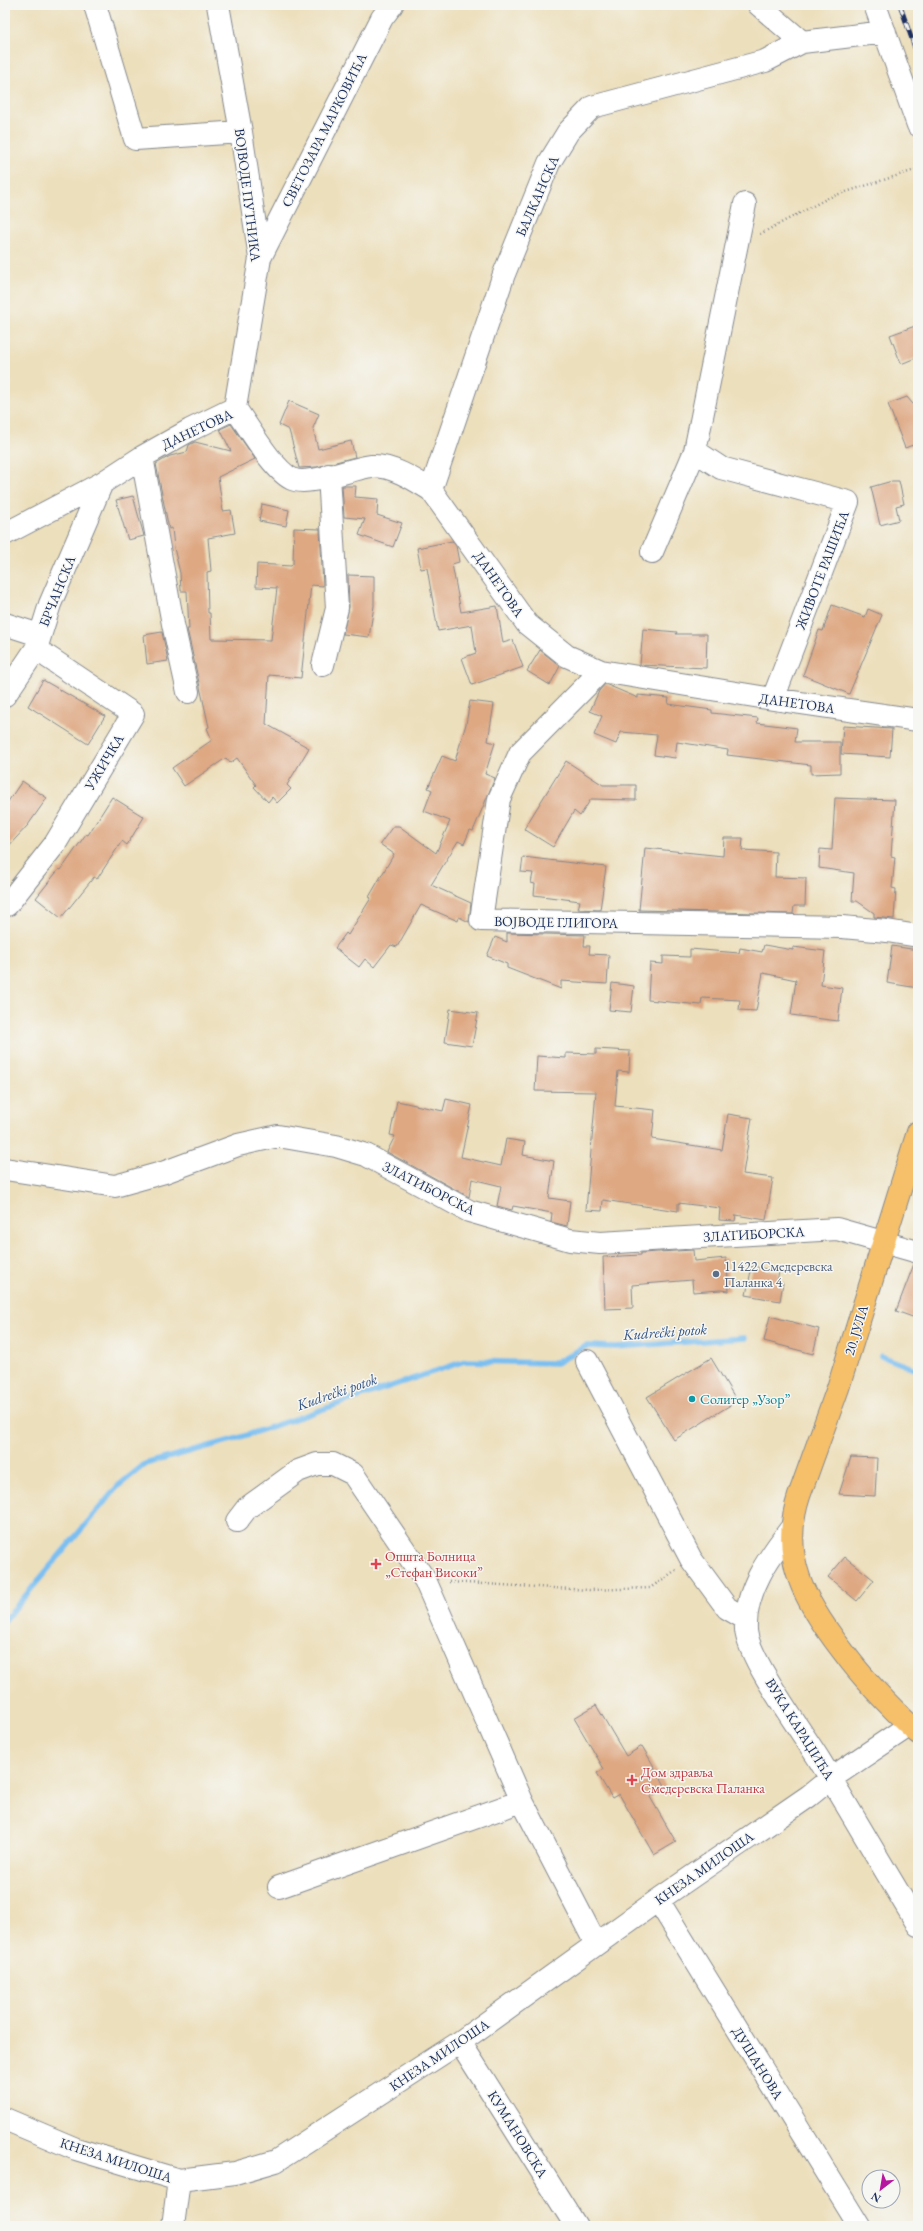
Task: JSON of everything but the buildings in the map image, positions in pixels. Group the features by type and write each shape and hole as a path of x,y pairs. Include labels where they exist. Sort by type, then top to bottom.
{"main road":[{"name":"20. ЈУЛА","path":"914,1729 871,1687 814,1611 796,1570 793,1554 792,1527 797,1501 838,1388 918,1132"}],"street":[{"path":"95,5 135,139 241,132"},
{"name":"ВОЈВОДЕ ПУТНИКА","path":"218,5 241,132 260,258 235,408"},
{"name":"СВЕТОЗАРА МАРКОВИЋА","path":"260,258 382,18 392,5"},
{"path":"759,5 802,42"},
{"path":"875,5 918,125"},
{"name":"БАЛКАНСКА","path":"431,490 504,274 549,163 568,132 592,107 765,61 802,42 885,32"},
{"path":"652,552 695,451 746,204"},
{"name":"ДАНЕТОВА","path":"5,534 102,483 142,457 190,430 235,408 278,469 293,480 309,482 329,475 373,466 411,478 431,490 527,624 567,656 601,671 773,699 918,720"},
{"name":"ЖИВОТЕ РАШИЋА","path":"695,451 720,468 848,502 773,699"},
{"path":"142,457 173,624 188,692"},
{"path":"323,665 337,608 329,475"},
{"name":"БРЧАНСКА","path":"5,695 37,642 50,604 102,483"},
{"path":"5,624 37,642"},
{"name":"УЖИЧКА","path":"7,906 55,844 133,714 37,642"},
{"name":"ВОЈВОДЕ ГЛИГОРА","path":"601,671 520,753 499,799 481,920 842,927 886,931 918,936"},
{"name":"ЗЛАТИБОРСКА","path":"5,1169 115,1186 165,1172 238,1145 278,1136 336,1146 366,1155 469,1211 570,1240 600,1243 837,1229 884,1241 918,1252"},
{"path":"587,1361 691,1559 727,1608 746,1619"},
{"path":"237,1520 247,1508 298,1471 317,1464 332,1464 353,1474 425,1580 522,1801 596,1944"},
{"name":"ВУКА КАРАЏИЋА","path":"792,1527 760,1573 750,1598 746,1619 749,1643 757,1662 830,1778 918,1925"},
{"name":"КНЕЗА МИЛОША","path":"5,2119 76,2149 179,2180 235,2173 276,2161 460,2042 658,1900 809,1796 830,1778 914,1729"},
{"path":"279,1887 522,1801"},
{"name":"ДУШАНОВА","path":"658,1900 859,2226"},
{"name":"КУМАНОВСКА","path":"460,2042 576,2226"},
{"path":"173,2226 179,2180"}],"path":[{"path":"737,246 830,197 918,169"},
{"path":"425,1580 590,1590 650,1588 691,1559"}],"waterway":[{"name":"Kudrečki potok","path":"5,1620 118,1486 145,1464 235,1439 465,1361 556,1363 586,1346 616,1347 745,1338"},
{"name":"Kudrečki potok","path":"881,1356 918,1370"}],"railway":[{"path":"900,5 918,57"}],"place":[{"name":"11422 Смедеревска Паланка 4","path":"716,1274"},
{"name":"Солитер „Узор”","path":"692,1399"},
{"name":"Општа Болница „Стефан Високи”","path":"376,1564"},
{"name":"Дом здравља Смедеревска Паланка","path":"632,1780"}]}
